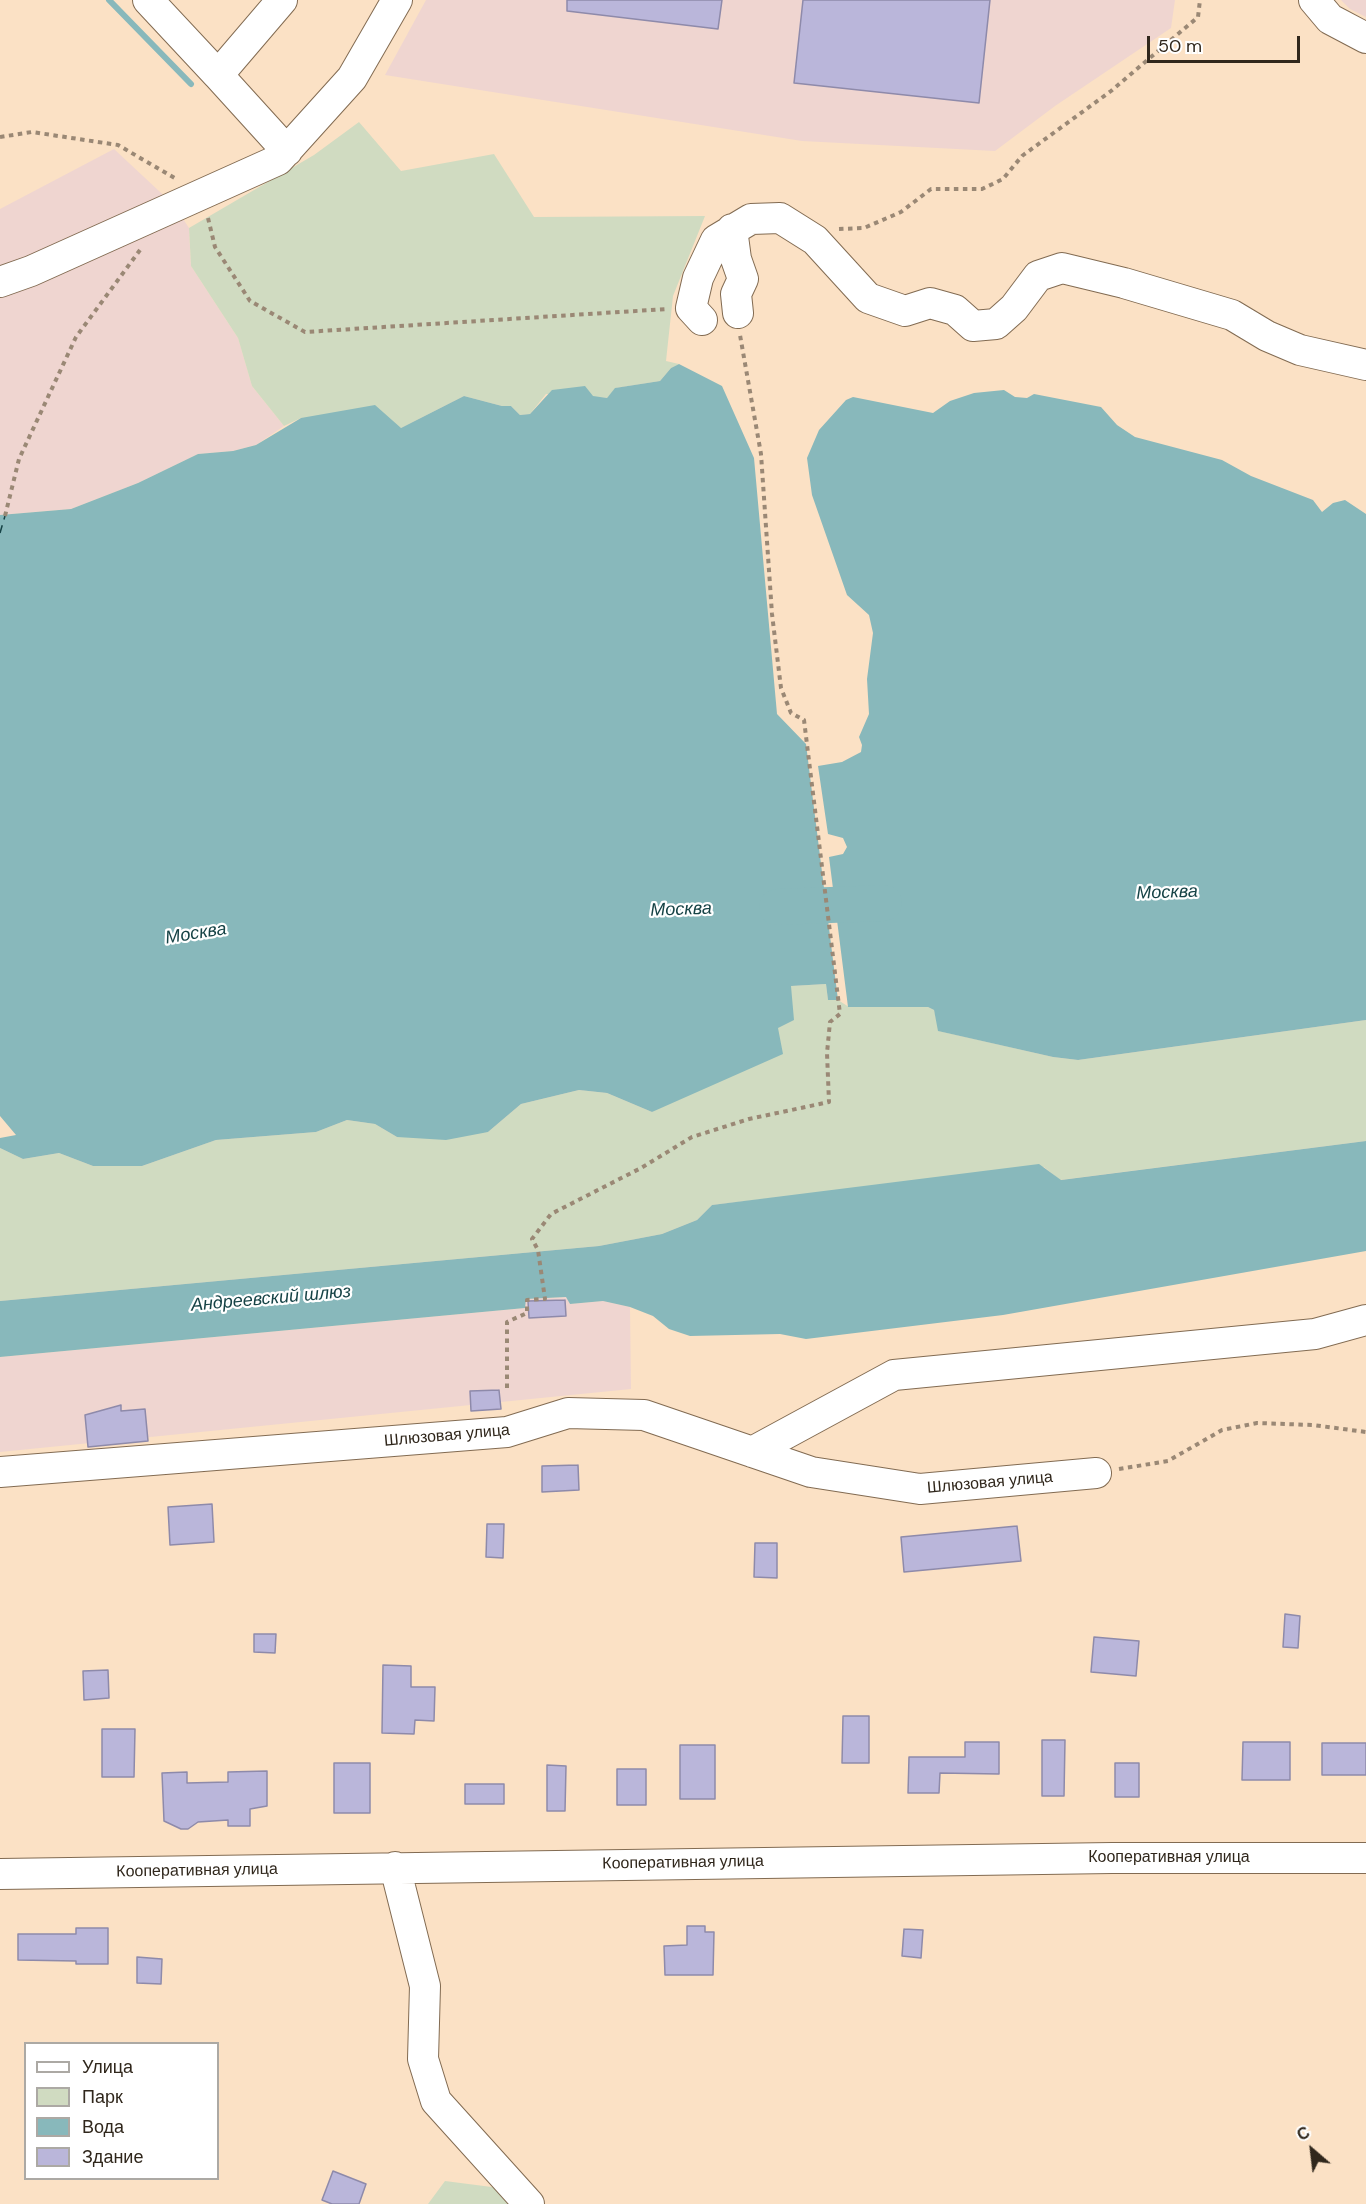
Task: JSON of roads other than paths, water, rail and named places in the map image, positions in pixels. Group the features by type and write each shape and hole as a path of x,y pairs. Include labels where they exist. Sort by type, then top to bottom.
{"street":[{"path":"148,0 286,151"},
{"path":"218,75 282,0"},
{"path":"0,282 31,272 278,160 352,78 398,0"},
{"path":"1314,0 1330,19 1366,38"},
{"path":"697,314 698,278 716,240 751,219 780,219 815,240 868,298 904,311 930,303 955,310 973,326 996,324 1014,308 1038,276 1062,268 1124,283 1232,315 1267,336 1300,350 1366,365"},
{"path":"732,229 736,259 743,279 736,294 736,325"},
{"path":"752,1452 894,1375 1315,1334 1366,1320"},
{"name":"Шлюзовая улица","path":"0,1472 507,1432 567,1413 644,1415 811,1472 920,1489 1096,1473"},
{"name":"Кооперативная улица","path":"0,1874 1112,1858 1366,1858"},
{"path":"395,1867 424,1986 423,2059 436,2102 529,2204"}],"water":[{"path":"679,364 722,386 754,458 777,714 806,744 838,1000 828,1000 826,984 791,986 794,1020 778,1028 783,1054 652,1112 607,1093 579,1090 521,1104 488,1132 446,1140 397,1137 375,1124 347,1120 316,1132 216,1140 142,1166 93,1166 59,1153 23,1159 0,1148 0,1138 16,1135 0,1116 0,515 71,509 138,483 198,454 233,451 256,445 301,418 375,405 401,428 464,396 502,406 511,406 520,415 530,414 552,390 585,386 593,396 607,398 615,388 660,381 671,368"},
{"path":"1004,390 1015,397 1027,398 1034,394 1101,407 1117,425 1135,437 1222,460 1251,476 1313,500 1322,512 1333,503 1345,500 1366,514 1366,1020 1078,1060 1053,1057 938,1031 934,1010 928,1007 848,1007 829,857 843,854 847,847 843,838 828,834 818,766 842,762 861,752 862,745 859,737 869,714 867,679 873,633 869,615 847,595 812,495 807,458 819,430 846,400 853,397 933,413 950,401 974,393"},
{"name":"Андреевский шлюз","path":"1366,1141 1366,1251 1003,1315 806,1339 780,1334 690,1336 669,1329 653,1316 630,1307 603,1301 570,1304 566,1297 526,1299 525,1308 0,1357 0,1301 599,1246 662,1234 697,1220 712,1205 1039,1164 1061,1180"}],"waterway":[{"path":"109,0 191,84"},
{"name":"Москва","path":"777,907 884,903"}]}
